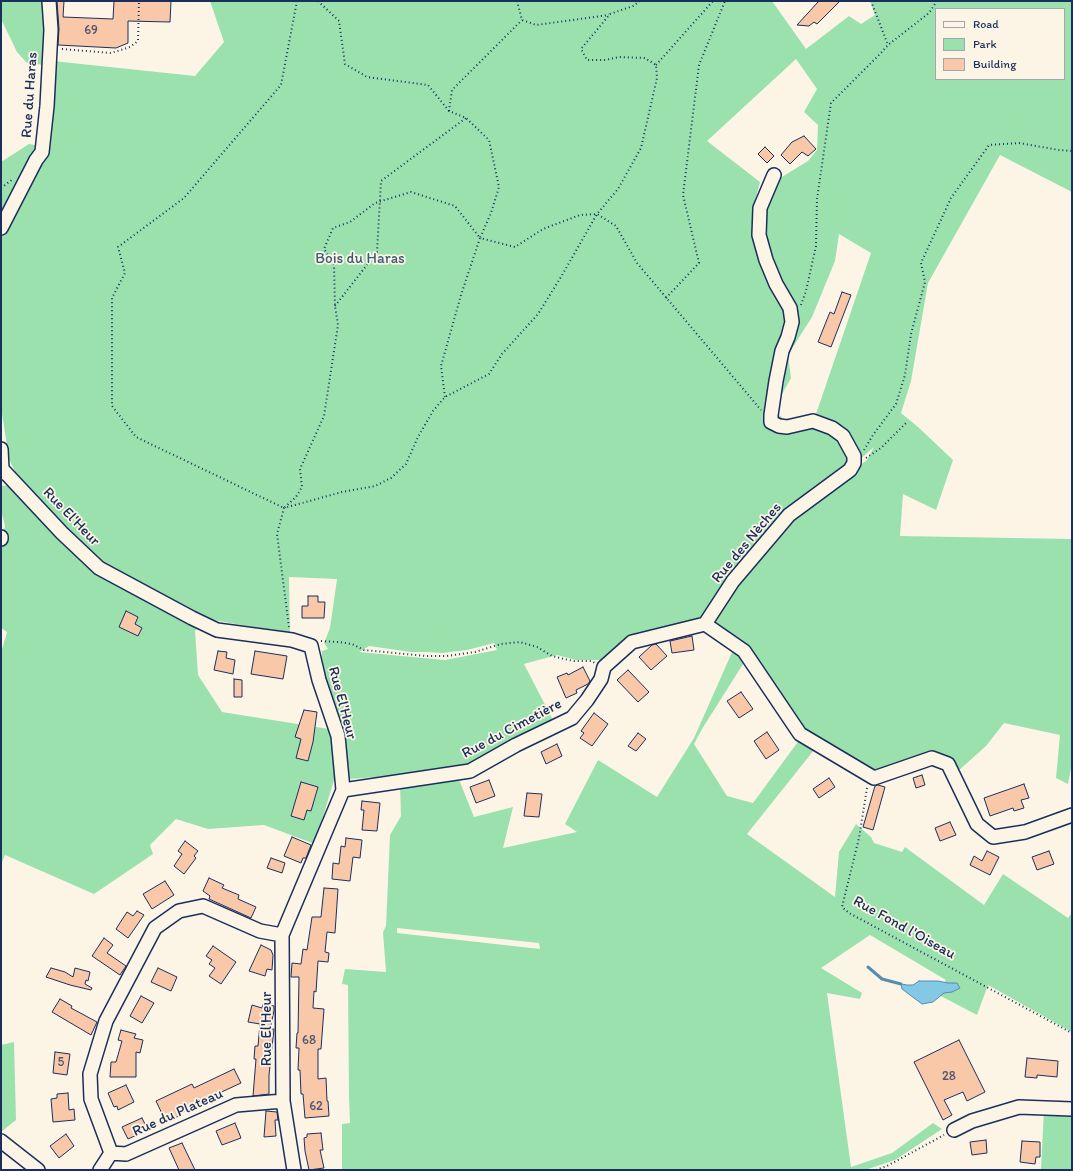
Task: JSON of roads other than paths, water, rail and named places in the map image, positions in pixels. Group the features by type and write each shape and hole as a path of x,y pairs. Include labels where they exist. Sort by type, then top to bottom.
{"street":[{"name":"Rue du Haras","path":"1,228 36,160 42,152 47,106 50,48 49,1"},
{"name":"Rue des Nèches","path":"705,624 733,581 789,514 850,470 854,463 854,456 843,436 832,428 812,421 787,427 779,426 771,422 782,351 792,322 790,308 776,284 766,260 759,235 760,208 774,175"},
{"path":"1,449 2,471"},
{"name":"Rue El'Heur","path":"2,471 62,533 99,568 217,630 292,640 311,646 319,680 338,736 343,790 282,935 283,1101 294,1170"},
{"path":"705,624 744,652 800,734 868,775 874,778 932,758 948,764 977,824 993,836 1025,832 1072,815"},
{"name":"Rue du Cimetière","path":"343,790 470,771 516,745 572,718 587,700 601,679 604,667 632,642 705,624"},
{"path":"100,1170 111,1153 91,1099 90,1074 106,1021 155,928 179,910 203,906 260,931 282,935"},
{"name":"Rue du Plateau","path":"111,1153 126,1154 236,1105 283,1101"},
{"path":"954,1130 972,1121 1019,1107 1072,1109"},
{"path":"1,1142 38,1170"}],"water":[{"path":"919,981 957,983 960,988 952,992 944,993 933,1002 922,1004 902,989 901,984 913,985"}],"waterway":[{"path":"868,967 882,979 901,984"}],"park label":[{"name":"Bois du Haras","path":"360,259"}]}
